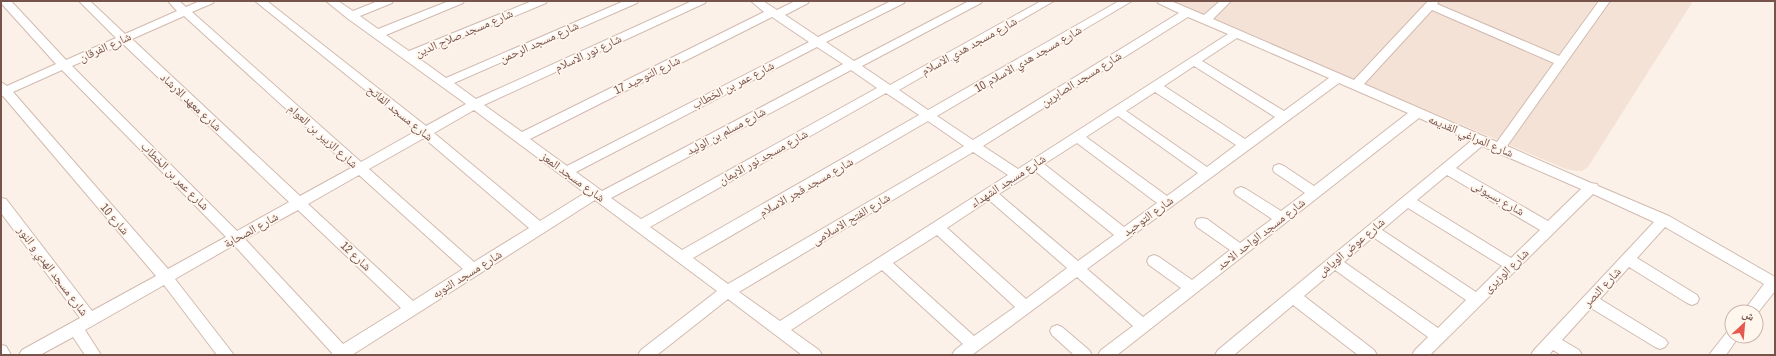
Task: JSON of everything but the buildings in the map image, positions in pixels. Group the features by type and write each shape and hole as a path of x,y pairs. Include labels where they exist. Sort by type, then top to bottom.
{"street":[{"name":"شارع عمر بن الخطاب","path":"5,1 64,65 348,353"},
{"name":"شارع معهد الارشاد","path":"84,1 299,203"},
{"name":"شارع الزبير بن العوام","path":"173,1 473,270"},
{"name":"شارع الفرقان","path":"2,90 64,65 210,1"},
{"name":"شارع مسجد الفاتح","path":"260,1 424,132 539,228"},
{"name":"شارع مسجد المعز","path":"330,1 475,104 814,355"},
{"path":"351,16 388,1"},
{"path":"377,34 459,1"},
{"name":"شارع مسجد صلاح الدين","path":"408,56 542,1"},
{"name":"شارع مسجد الرحمن","path":"446,83 633,1"},
{"name":"شارع نور الاسلام","path":"475,104 701,1"},
{"path":"756,1 1017,175"},
{"name":"شارع التوحيد 17","path":"521,138 774,13 804,1"},
{"name":"شارع عمر بن الخطاب","path":"566,172 817,42 900,1"},
{"name":"شارع مسلم بن الوليد","path":"598,195 977,1"},
{"name":"شارع مسجد هدي الاسلام","path":"888,89 1049,1"},
{"name":"شارع مسجد هدي الاسلام 10","path":"929,116 1127,1"},
{"name":"شارع المراغي القديمه","path":"1164,1 1236,34 1592,187 1664,220 1774,283"},
{"path":"1205,20 1226,1"},
{"path":"1499,148 1605,1"},
{"path":"1356,86 1433,3 1562,62"},
{"name":"شارع مسجد الصابرين","path":"973,146 1188,12"},
{"name":"شارع مسجد الشهداء","path":"780,329 1236,34"},
{"path":"1194,61 1284,117"},
{"name":"شارع التوحيد","path":"960,355 1337,78"},
{"path":"1155,86 1246,145"},
{"name":"شارع مسجد نور الايمان","path":"640,226 888,89"},
{"name":"شارع 10","path":"2,90 166,277 226,355"},
{"name":"شارع الصحابة","path":"27,355 475,104"},
{"path":"1117,110 1207,173"},
{"name":"شارع مسجد الواحد الاحد","path":"1106,355 1417,113"},
{"name":"شارع مسجد فجر الاسلام","path":"682,257 929,116"},
{"path":"1077,137 1166,203"},
{"name":"شارع عوض الوياش","path":"1223,355 1480,140"},
{"name":"شارع الفتح الاسلامى","path":"646,355 728,291 973,146"},
{"path":"1035,164 1124,235"},
{"name":"شارع بسيونى","path":"1446,168 1550,229"},
{"path":"1279,169 1314,192"},
{"name":"شارع الوزيرى","path":"1420,355 1592,187"},
{"path":"1241,192 1281,218"},
{"path":"990,193 1144,326"},
{"name":"شارع مسجد التوبه","path":"348,353 412,309 539,228 598,195"},
{"path":"1407,201 1511,266"},
{"name":"شارع مسجد الهدي و النور","path":"1,202 90,320"},
{"name":"شارع 12","path":"299,203 412,309"},
{"name":"شارع النصر","path":"1539,355 1664,220"},
{"path":"1202,223 1240,250"},
{"path":"937,227 1025,308"},
{"path":"1372,230 1477,300"},
{"path":"1628,259 1692,300"},
{"path":"1154,261 1192,288"},
{"path":"883,262 974,345"},
{"path":"1334,262 1438,337"},
{"path":"1757,304 1774,283"},
{"path":"1293,296 1369,355"},
{"path":"1590,300 1660,343"},
{"path":"75,328 93,355"},
{"path":"1057,331 1084,355"},
{"path":"1552,340 1574,355"},
{"path":"1717,355 1726,344"},
{"path":"1,351 4,355"}],"shaded area":[{"path":"1169,1 1693,1 1588,167 1582,171 1577,171 1566,169"}]}
